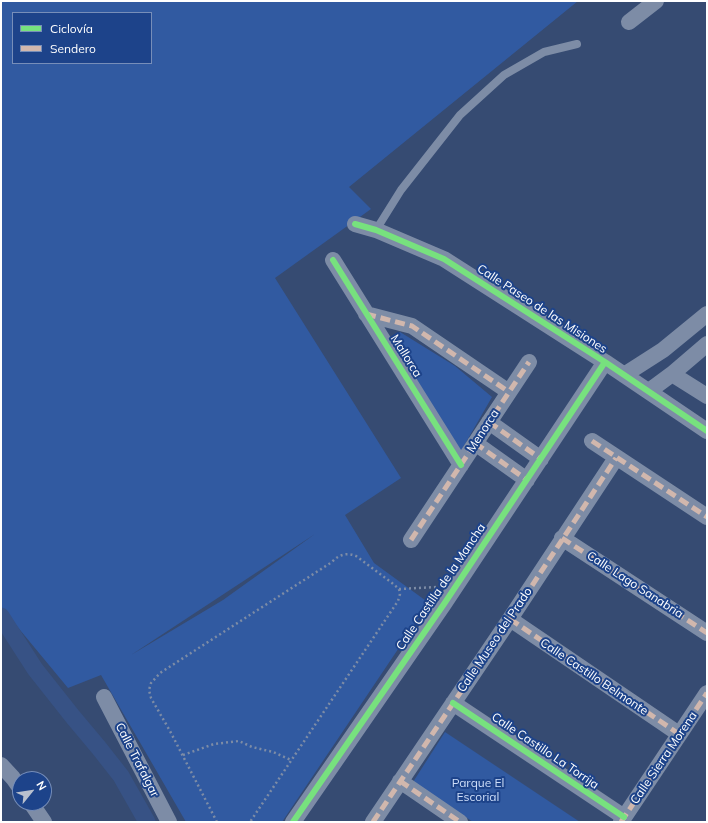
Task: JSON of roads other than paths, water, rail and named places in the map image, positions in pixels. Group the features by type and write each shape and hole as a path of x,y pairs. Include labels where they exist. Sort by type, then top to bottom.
{"street":[{"path":"629,22 656,1"},
{"name":"Calle Paseo de las Misiones","path":"355,224 376,230 444,259 605,362 707,431"},
{"name":"Mallorca","path":"333,260 461,465"},
{"path":"366,314 412,326 509,392"},
{"path":"624,375 663,350 707,314"},
{"path":"649,391 672,374 707,344"},
{"name":"Menorca","path":"411,540 529,362"},
{"name":"Calle Castilla de la Mancha","path":"293,822 456,586 605,362"},
{"path":"672,374 707,396"},
{"path":"489,422 541,459"},
{"path":"592,441 707,517"},
{"path":"475,443 527,480"},
{"name":"Calle Museo del Prado","path":"373,822 510,619 616,458"},
{"name":"Calle Lago Sanabria","path":"562,538 707,632"},
{"name":"Calle Castillo Belmonte","path":"510,619 679,734"},
{"name":"Calle Sierra Morena","path":"622,820 707,693"},
{"name":"Calle Trafalgar","path":"104,697 169,822"},
{"name":"Calle Castillo La Torrija","path":"453,703 622,820"},
{"path":"1,765 12,777"},
{"path":"400,781 460,822"},
{"path":"36,811 44,822"}],"lane":[{"path":"376,230 401,190 460,115 504,74 544,52 577,44"}],"waterway":[{"path":"1,616 35,669 121,776 147,822"}],"park label":[{"name":"Parque El Escorial","path":"478,790"}]}
